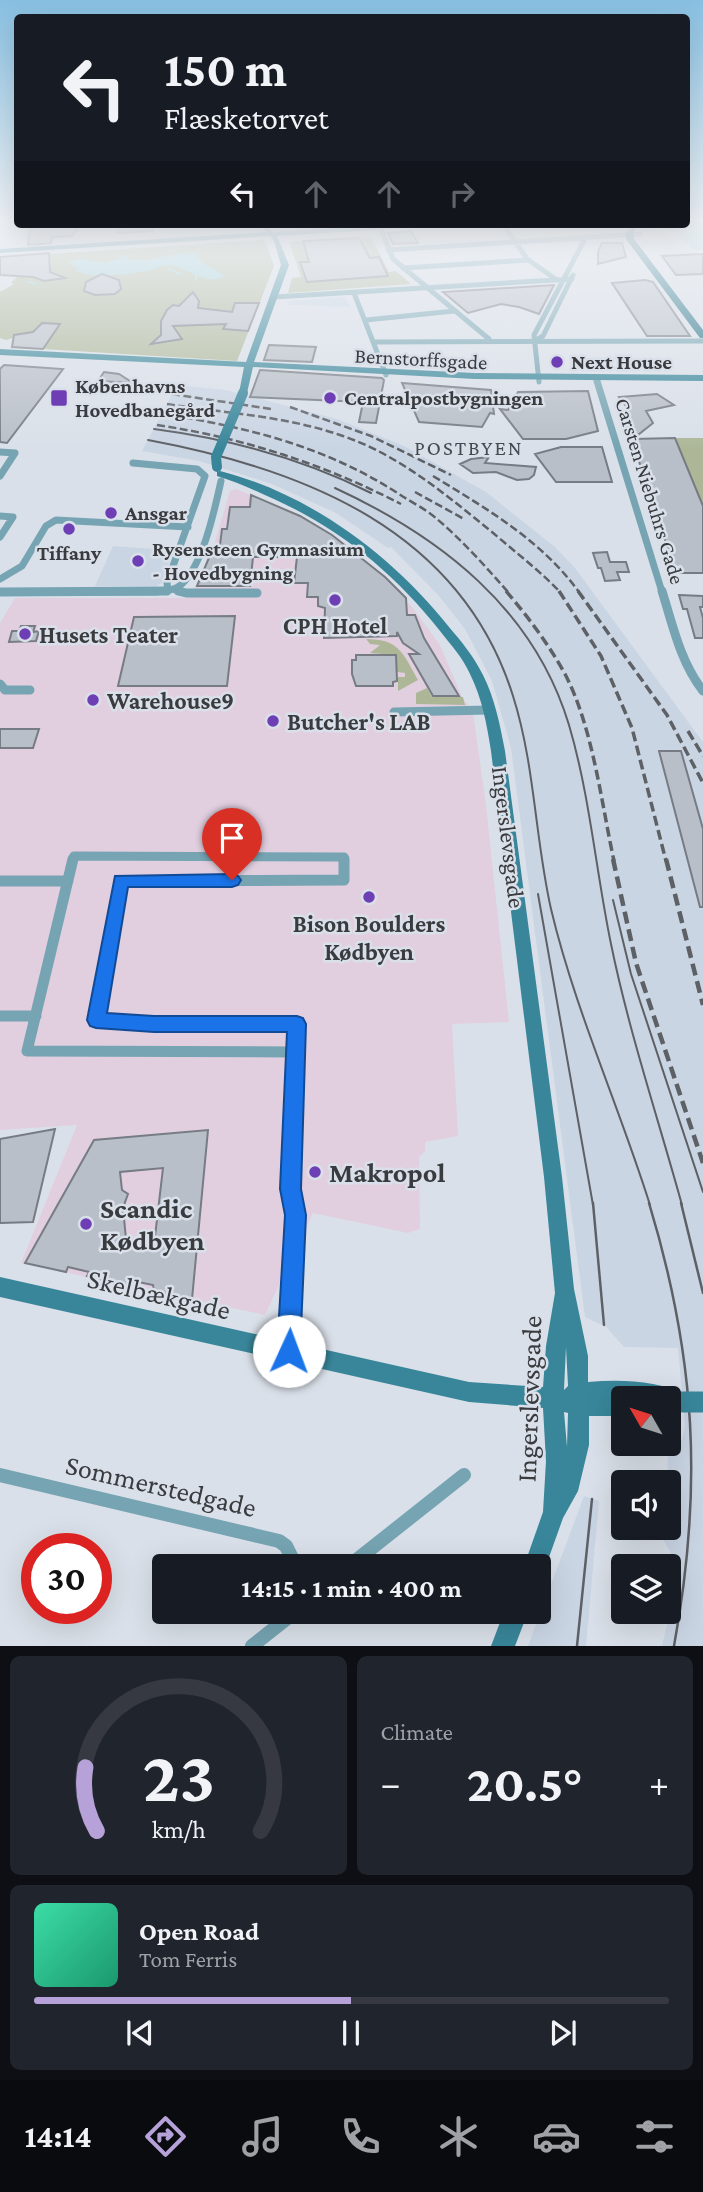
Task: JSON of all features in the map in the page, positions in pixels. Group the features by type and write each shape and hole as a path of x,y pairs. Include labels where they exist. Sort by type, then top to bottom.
{"main road":[{"path":"673,296 703,339"},
{"path":"682,296 703,323"}],"street":[{"path":"171,589 186,580 198,555 219,474 216,457 243,393 248,367 274,297 298,296"},
{"path":"355,296 386,373"},
{"path":"436,296 484,336 493,340"},
{"path":"539,379 534,346 543,336 559,296"},
{"path":"366,320 454,311"},
{"path":"375,342 703,339"},
{"name":"Bernstorffsgade","path":"0,352 139,360 194,368 248,367 703,385"},
{"name":"Bernstorffsgade","path":"597,381 703,378"},
{"name":"Carsten Niebuhrs Gade","path":"597,381 680,650 690,674 703,691"},
{"path":"0,452 15,453 0,476"},
{"path":"133,463 193,468 203,473 205,479 167,583 171,589"},
{"name":"Ingerslevsgade","path":"219,474 262,490 334,525 369,549 403,578 433,612 465,656 478,676 490,710 508,826 564,1289 578,1356 578,1445 567,1491 554,1512 539,1554"},
{"path":"0,516 13,517 0,537"},
{"path":"0,579 22,566 46,526 52,521 62,519 188,527"},
{"path":"0,592 171,589 186,593 257,593"},
{"path":"0,684 5,690 30,690"},
{"path":"394,712 490,710"},
{"path":"289,1351 295,1215 291,1189 297,1024 154,1024 96,1020 121,881 344,880 344,857 74,856 27,1051 295,1052"},
{"path":"0,881 68,881"},
{"path":"0,1016 36,1016"},
{"name":"Skelbækgade","path":"0,1287 469,1392 578,1400"},
{"name":"Ingerslevsgade","path":"554,1512 557,1461 553,1398 555,1346 564,1289"},
{"path":"578,1400 604,1390 660,1392 685,1403"},
{"path":"578,1400 611,1404"},
{"name":"Sommerstedgade","path":"0,1475 279,1541 286,1546 290,1554"},
{"path":"363,1554 464,1475"},
{"path":"251,1646 279,1624"},
{"path":"503,1646 511,1624"}],"shaded area":[{"path":"346,297 350,307 290,305 288,301"},
{"path":"177,385 226,390 337,419 404,446 486,492 555,547 575,568 703,742 703,1646 662,1646 667,1624 681,1624 681,1554 671,1554 664,1540 681,1540 681,1470 667,1470 668,1456 681,1456 681,1439 685,1427 678,1348 624,1347 606,1327 585,1317 511,748 492,681 465,629 438,595 391,547 388,548 336,513 272,484 199,461 142,451"},
{"path":"236,489 285,509 339,539 384,576 413,608 440,645 462,697 473,712 486,805 509,1022 452,1024 458,1136 425,1142 425,1151 419,1157 420,1229 408,1233 313,1213 265,1315 21,1263 77,1125 0,1130 0,623 15,598 190,598 214,545 230,491"},
{"name":"Rysensteen Gymnasium - Hovedbygning","path":"113,546 171,550 168,553 172,555 162,583 156,586 95,586"},
{"path":"584,1496 599,1501 586,1646 528,1646 536,1624 551,1624 551,1584"}],"green space":[{"path":"0,296 262,296 237,361 43,349 59,324 42,323 33,332 6,340 0,338"},
{"path":"675,438 703,438 703,507"},
{"path":"366,639 386,642 399,649 418,680 398,691 398,677 405,677 405,673 397,672 395,655 370,653 380,645 370,644"},
{"path":"427,688 432,697 463,697 465,705 416,704 416,693"}],"building":[{"path":"189,296 196,296 199,301 198,308 232,312 235,303 259,303 248,331 223,329 226,324 173,326 182,339 151,344 161,335 161,321 167,310 173,305 179,306"},
{"path":"448,296 548,296 539,314 501,304 468,313"},
{"path":"620,296 662,296 690,336 647,336"},
{"path":"42,323 60,324 43,349 12,347 14,335 33,332"},
{"path":"269,345 316,347 312,362 264,360"},
{"name":"Københavns Hovedbanegård","path":"4,365 63,369 7,443 0,442 0,369"},
{"name":"Centralpostbygningen","path":"260,370 382,378 384,380 376,423 359,422 363,402 250,397"},
{"path":"104,372 119,374 133,383 98,381"},
{"path":"402,383 491,390 494,414 490,413 482,427 419,422"},
{"path":"588,391 598,431 566,439 523,439 500,409 508,410 518,392"},
{"path":"657,394 674,405 646,411 653,423 633,439 675,438 703,506 703,573 676,573 627,425 624,424 623,415 629,410 619,397"},
{"path":"561,447 602,447 612,482 556,482 535,454"},
{"path":"489,457 485,463 536,467 534,475 529,479 517,480 496,472 473,473 460,464 471,459"},
{"path":"251,495 300,516 332,535 385,577 406,598 407,615 415,615 424,638 459,696 433,696 409,654 419,654 403,643 397,632 397,636 324,638 325,608 318,606 318,597 307,597 308,583 294,583 297,557 253,557 250,586 197,586 211,553 219,553 222,529 227,529 230,507 250,507"},
{"path":"607,552 610,562 626,562 629,572 617,572 620,580 605,581 601,568 598,568 593,553"},
{"path":"679,595 703,596 703,607 700,607 703,638 695,638 687,609 683,609"},
{"path":"235,616 227,686 118,686 134,617"},
{"name":"Husets Teater","path":"21,626 35,626 33,632 39,631 36,641 9,642 12,631 19,631"},
{"path":"356,655 396,655 397,681 393,682 393,686 356,686 352,674 352,660 356,660"},
{"path":"0,729 39,729 33,748 0,748"},
{"path":"659,751 681,751 703,829 703,907 700,907"},
{"path":"55,1129 33,1222 0,1223 0,1139"},
{"name":"Scandic Kødbyen","path":"208,1130 192,1299 154,1291 153,1285 129,1280 129,1286 87,1276 89,1272 68,1267 66,1272 25,1263 94,1140","holes":["163,1168 154,1245 126,1239 123,1208 128,1194 122,1190 120,1172"]}],"tram line":[{"path":"154,429 238,444 292,460 371,493"},
{"path":"148,440 264,469 318,490 370,517 416,550 456,590 489,639 513,696 520,722 546,883 561,947 650,1205"},
{"path":"335,488 411,529 479,581 508,612 533,646 553,684 576,752 611,944 626,1010 682,1205"},
{"path":"538,894 593,1205"},
{"path":"613,900 631,974 703,1192"},
{"path":"593,1203 604,1325"},
{"path":"649,1203 677,1315 690,1423 689,1532 674,1646"},
{"path":"681,1203 703,1293"},
{"path":"577,1646 592,1499"}],"railway":[{"path":"172,394 271,409"},
{"path":"167,404 298,423 340,435 382,453 439,490 527,561 559,591"},
{"path":"290,407 371,436 451,475"},
{"path":"162,414 256,433 345,464 437,519 508,592"},
{"path":"157,425 221,437 282,454 401,504"},
{"path":"433,476 493,513 530,541 564,573 579,592"},
{"path":"415,492 464,519"},
{"path":"506,591 552,652 575,695 595,765 614,861"},
{"path":"559,591 601,656 632,728 666,861"},
{"path":"578,591 667,715 703,783"},
{"path":"688,731 703,756"},
{"path":"613,859 636,963 703,1163"},
{"path":"666,859 703,1005"}],"place":[{"name":"Next House","path":"557,362"},
{"name":"Københavns Hovedbanegård","path":"59,398"},
{"name":"Centralpostbygningen","path":"330,398"},
{"name":"Ansgar","path":"111,513"},
{"name":"Tiffany","path":"69,529"},
{"name":"Rysensteen Gymnasium - Hovedbygning","path":"138,561"},
{"name":"CPH Hotel","path":"335,600"},
{"name":"Husets Teater","path":"25,634"},
{"name":"Warehouse9","path":"93,700"},
{"name":"Butcher's LAB","path":"273,721"},
{"name":"Bison Boulders Kødbyen","path":"369,897"},
{"name":"Makropol","path":"315,1172"},
{"name":"Scandic Kødbyen","path":"86,1224"}],"district":[{"name":"POSTBYEN","path":"469,448"}],"route":[{"path":"232,880 121,881 96,1020 154,1024 297,1024 291,1189 295,1215 289,1351"}]}
